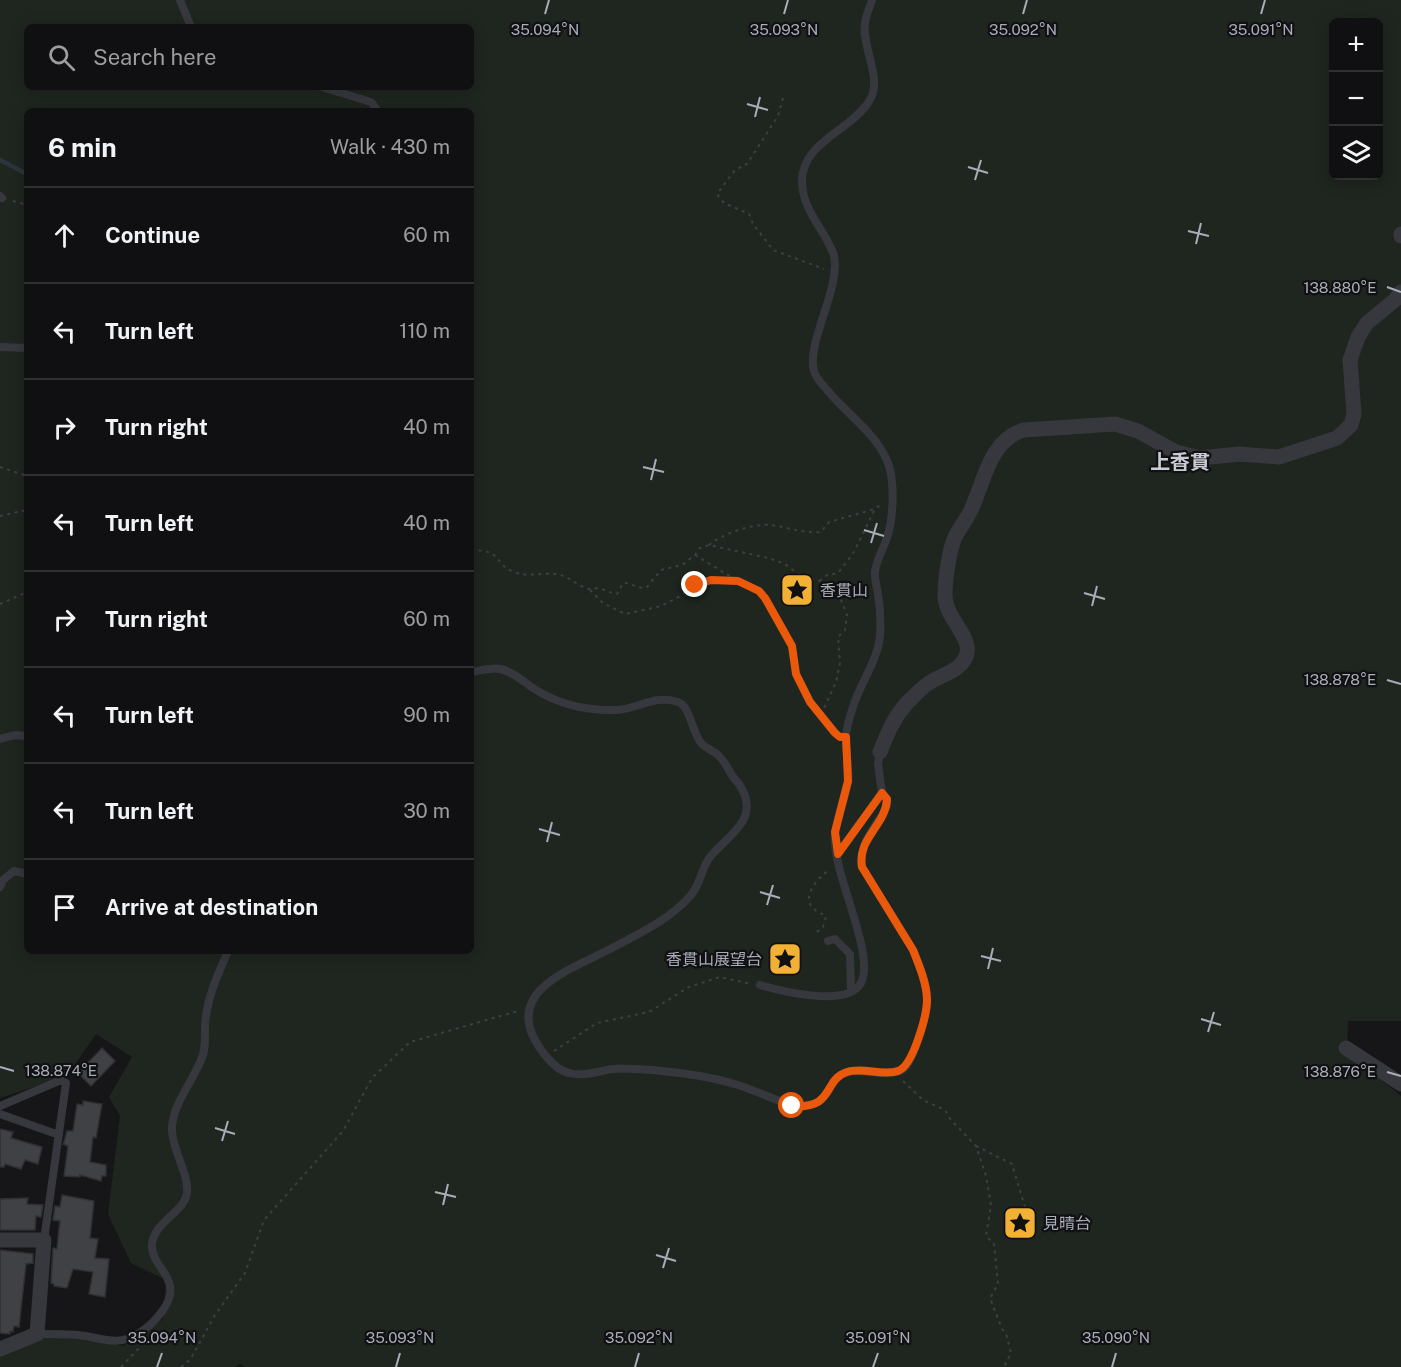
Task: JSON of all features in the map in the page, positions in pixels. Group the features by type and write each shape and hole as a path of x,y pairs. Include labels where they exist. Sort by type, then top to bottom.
{"street":[{"path":"880,752 894,718 907,703 928,683 957,668 968,651 967,642 948,612 945,596 950,563 956,536 973,507 994,454 1013,433 1024,430 1115,424 1138,431 1176,452 1200,458 1239,454 1278,457 1337,438 1351,425 1353,414 1350,360 1358,337 1367,322 1395,300 1401,292"},
{"path":"1346,1048 1401,1084"},
{"path":"0,1240 44,1240 37,1334 0,1349"}],"lane":[{"path":"180,0 190,24"},
{"path":"760,985 789,993 839,995 851,992 860,986 864,964 856,923 840,871 835,832 848,781 846,737 854,703 875,656 880,636 878,596 874,577 876,564 889,532 893,493 890,471 884,454 873,438 823,385 814,370 814,354 834,273 834,256 802,194 802,172 806,161 819,147 869,103 874,83 865,37 865,23 872,0"},
{"path":"332,90 371,102 376,108"},
{"path":"0,347 24,348"},
{"path":"474,672 499,668 562,704 591,709 621,709 648,701 666,699 682,704 686,708 695,736 703,746 719,755 743,789 746,801 745,820 705,863 699,883 690,897 651,926 555,976 529,1007 528,1018 533,1037 546,1055 562,1070 569,1073 616,1068 713,1078 792,1106 798,1106 818,1103 827,1095 833,1083 847,1072 896,1072 904,1068 910,1060 924,1018 927,999 913,950 862,867 863,847 887,806 887,799 882,793 880,752"},
{"path":"0,740 15,735 24,736"},
{"path":"838,854 882,793"},
{"path":"0,887 3,880 14,872 24,874"},
{"path":"828,941 835,939 850,954 851,992"},
{"path":"37,1334 80,1335 98,1340 123,1342 153,1322 170,1297 170,1288 165,1274 156,1261 152,1245 154,1235 185,1198 186,1186 172,1132 174,1114 193,1080 205,1050 207,1008 227,954"},
{"path":"0,1106 61,1080 66,1083 44,1240"},
{"path":"0,1114 59,1136"}],"path":[{"path":"783,98 778,116 747,164 735,170 717,194 724,203 749,214 753,224 773,250 834,273"},
{"path":"1,197 24,205"},
{"path":"0,467 24,475"},
{"path":"820,581 824,576 838,573 854,552 875,509 893,493"},
{"path":"589,589 597,588 616,594 626,582 643,588 651,584 661,570 682,565 700,548 709,545 717,538 758,525 769,524 804,532 822,532 829,522 875,509"},
{"path":"0,516 24,511"},
{"path":"709,545 785,564 804,578 820,581 840,598 847,614 847,623 845,630 838,637 840,663 836,682 821,715"},
{"path":"474,549 495,554 511,571 523,575 549,573 562,575 589,589 603,603 625,614 661,606 695,585 711,580 738,581"},
{"path":"695,555 759,591 765,598 792,646 796,674 810,702 835,733 840,737 846,737"},
{"path":"0,604 24,593"},
{"path":"817,932 823,927 826,916 810,905 811,893 820,877 830,870 840,871"},
{"path":"546,1055 597,1023 649,1012 689,987 720,977 760,985"},
{"path":"181,1367 190,1360 215,1315 245,1273 264,1220 343,1131 372,1078 410,1042 529,1007"},
{"path":"896,1072 923,1100 945,1110 951,1120 976,1146 1012,1164 1030,1224"},
{"path":"976,1146 986,1176 991,1205 986,1236 994,1244 998,1284 990,1298 1002,1329 1006,1333 1011,1353 1004,1367"}],"shaded area":[{"path":"0,0 1401,0 1401,1021 1348,1021 1347,1052 1401,1096 1401,1367 246,1367 240,1364 234,1367 0,1367 0,1351 32,1337 78,1338 124,1346 163,1319 166,1280 131,1263 108,1214 120,1116 109,1097 132,1057 96,1034 67,1076 0,1098"}],"building":[{"path":"102,1048 115,1061 91,1086 78,1073"},
{"path":"83,1101 102,1104 96,1138 93,1137 90,1162 106,1165 106,1176 102,1176 101,1181 80,1175 80,1177 64,1176 68,1146 63,1144 67,1131 73,1131 77,1104 83,1105"},
{"path":"0,1129 13,1132 11,1138 42,1147 38,1164 25,1160 21,1169 5,1164 4,1167 0,1167"},
{"path":"62,1195 94,1201 90,1238 98,1239 95,1258 109,1259 105,1297 89,1294 93,1272 73,1269 67,1288 54,1286 51,1283 53,1248 57,1249 60,1221 53,1220 55,1206 60,1207"},
{"path":"28,1198 27,1204 43,1205 41,1217 36,1216 35,1230 0,1230 0,1199"},
{"path":"0,1250 33,1254 33,1263 26,1264 19,1327 14,1326 10,1334 0,1333"}],"waterway":[{"path":"0,160 24,172"}],"place":[{"name":"香貫山","path":"797,590"},
{"name":"香貫山展望台","path":"785,959"},
{"name":"見晴台","path":"1020,1223"}],"district":[{"name":"上香貫","path":"1180,462"}],"route":[{"path":"695,585 711,580 738,581 759,591 792,646 796,674 810,702 835,733 840,737 846,737 848,781 835,832 838,854 882,793 887,799 887,806 878,824 868,836 863,847 862,867 913,950 927,999 920,1032 910,1060 904,1068 896,1072 847,1072 833,1083 827,1095 818,1103 792,1106"}]}
